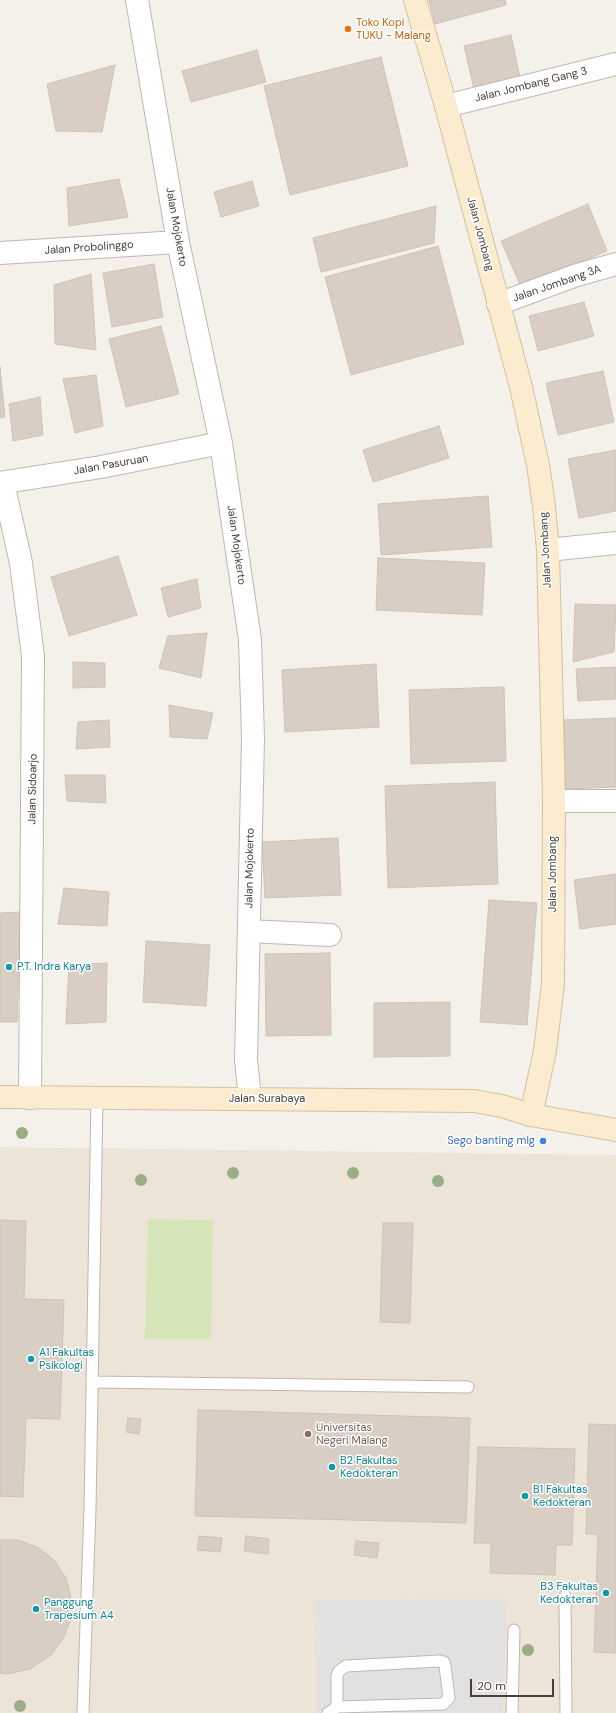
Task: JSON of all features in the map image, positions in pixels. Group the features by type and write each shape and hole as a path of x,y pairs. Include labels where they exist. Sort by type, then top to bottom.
{"main road":[{"name":"Jalan Jombang","path":"415,0 446,106 521,387 538,465 544,506 548,550 554,801 553,983 545,1051 531,1115"},
{"name":"Jalan Surabaya","path":"0,1097 474,1101 502,1106 531,1115 616,1130"}],"street":[{"name":"Jalan Mojokerto","path":"136,0 178,242 221,443 252,665 253,738 246,1060 250,1098"},
{"name":"Jalan Jombang Gang 3","path":"446,106 616,64"},
{"name":"Jalan Probolinggo","path":"0,253 178,242"},
{"name":"Jalan Jombang 3A","path":"498,304 577,275 616,264"},
{"name":"Jalan Pasuruan","path":"1,483 101,467 221,443"},
{"name":"Jalan Sidoarjo","path":"1,483 21,563 33,656 30,1098"},
{"path":"548,550 616,543"},
{"path":"554,801 616,802"},
{"path":"248,931 330,935"}],"lane":[{"path":"83,1713 92,1382 97,1099"},
{"path":"92,1382 468,1387"},
{"path":"566,1596 566,1713"},
{"path":"512,1713 514,1630"},
{"path":"444,1662 449,1698 443,1704 332,1710 337,1676 339,1671 346,1666 444,1662"}],"shaded area":[{"name":"Universitas Negeri Malang","path":"0,1147 616,1155 616,1713 0,1713"},
{"path":"507,1599 503,1713 316,1713 315,1600"}],"green space":[{"path":"148,1219 213,1220 211,1339 145,1339"}],"building":[{"path":"429,0 505,0 506,5 435,24"},
{"path":"511,35 520,78 474,89 464,46"},
{"path":"257,50 266,82 191,102 182,71"},
{"path":"381,57 408,166 290,195 264,86"},
{"path":"115,65 102,132 56,131 47,84"},
{"path":"119,179 128,217 69,226 67,188"},
{"path":"252,181 259,206 221,217 214,192"},
{"path":"588,204 607,251 521,287 501,241"},
{"path":"436,206 434,243 321,272 313,238"},
{"path":"438,246 464,344 351,375 325,277"},
{"path":"154,264 163,317 112,327 103,273"},
{"path":"91,274 96,350 55,344 54,285"},
{"path":"584,302 594,336 538,351 529,316"},
{"path":"161,326 179,394 126,407 109,339"},
{"path":"0,367 5,417 0,418"},
{"path":"603,371 614,422 558,435 546,383"},
{"path":"96,375 103,426 75,433 63,379"},
{"path":"40,397 43,435 13,441 9,404"},
{"path":"439,426 449,458 373,482 363,450"},
{"path":"616,450 616,511 579,518 568,459"},
{"path":"488,496 492,547 381,555 378,504"},
{"path":"118,556 137,615 69,636 51,577"},
{"path":"378,558 485,563 482,615 376,610"},
{"path":"197,579 201,608 168,617 161,588"},
{"path":"575,604 616,605 614,652 573,662"},
{"path":"207,633 201,678 159,668 168,636"},
{"path":"73,662 105,663 105,687 73,688"},
{"path":"376,664 379,727 285,732 282,670"},
{"path":"616,667 616,699 578,701 576,669"},
{"path":"504,687 506,761 411,764 409,690"},
{"path":"169,705 213,713 207,739 170,737"},
{"path":"616,718 616,787 565,789 564,720"},
{"path":"109,720 110,747 76,749 78,722"},
{"path":"65,775 105,775 106,803 67,801"},
{"path":"495,782 498,884 388,888 385,786"},
{"path":"338,838 341,895 265,898 262,842"},
{"path":"616,874 616,924 580,929 574,880"},
{"path":"64,888 109,892 107,926 58,924"},
{"path":"489,900 537,903 527,1025 480,1022"},
{"name":"P.T. Indra Karya","path":"20,912 17,1022 0,1022 0,913"},
{"path":"146,941 210,945 206,1006 143,1002"},
{"path":"330,953 331,1035 266,1036 265,954"},
{"path":"107,963 106,1022 66,1024 69,965"},
{"path":"450,1002 450,1056 374,1057 374,1003"},
{"name":"A1 Fakultas Psikologi","path":"0,1220 26,1221 24,1299 64,1300 60,1419 26,1418 23,1497 0,1496"},
{"path":"383,1223 413,1223 410,1323 380,1322"},
{"name":"B2 Fakultas Kedokteran","path":"198,1410 470,1418 466,1523 195,1516"},
{"path":"128,1418 141,1419 139,1434 126,1432"},
{"name":"B3 Fakultas Kedokteran","path":"589,1424 616,1425 616,1653 594,1652 598,1534 586,1534"},
{"name":"B1 Fakultas Kedokteran","path":"478,1447 575,1449 572,1545 556,1545 555,1575 490,1573 491,1543 474,1543"},
{"path":"199,1536 222,1538 220,1552 197,1550"},
{"path":"246,1536 269,1539 268,1554 244,1551"},
{"name":"Panggung Trapesium A4","path":"0,1540 17,1540 37,1547 54,1560 66,1578 71,1598 71,1619 63,1639 50,1656 30,1669 7,1674 0,1673"},
{"path":"356,1541 379,1543 377,1558 354,1555"}],"place":[{"name":"Toko Kopi TUKU - Malang","path":"348,29"},
{"name":"P.T. Indra Karya","path":"9,967"},
{"name":"Sego banting mlg","path":"543,1141"},
{"name":"A1 Fakultas Psikologi","path":"31,1359"},
{"name":"Universitas Negeri Malang","path":"308,1434"},
{"name":"B2 Fakultas Kedokteran","path":"332,1467"},
{"name":"B1 Fakultas Kedokteran","path":"525,1496"},
{"name":"B3 Fakultas Kedokteran","path":"606,1593"},
{"name":"Panggung Trapesium A4","path":"36,1609"}]}
